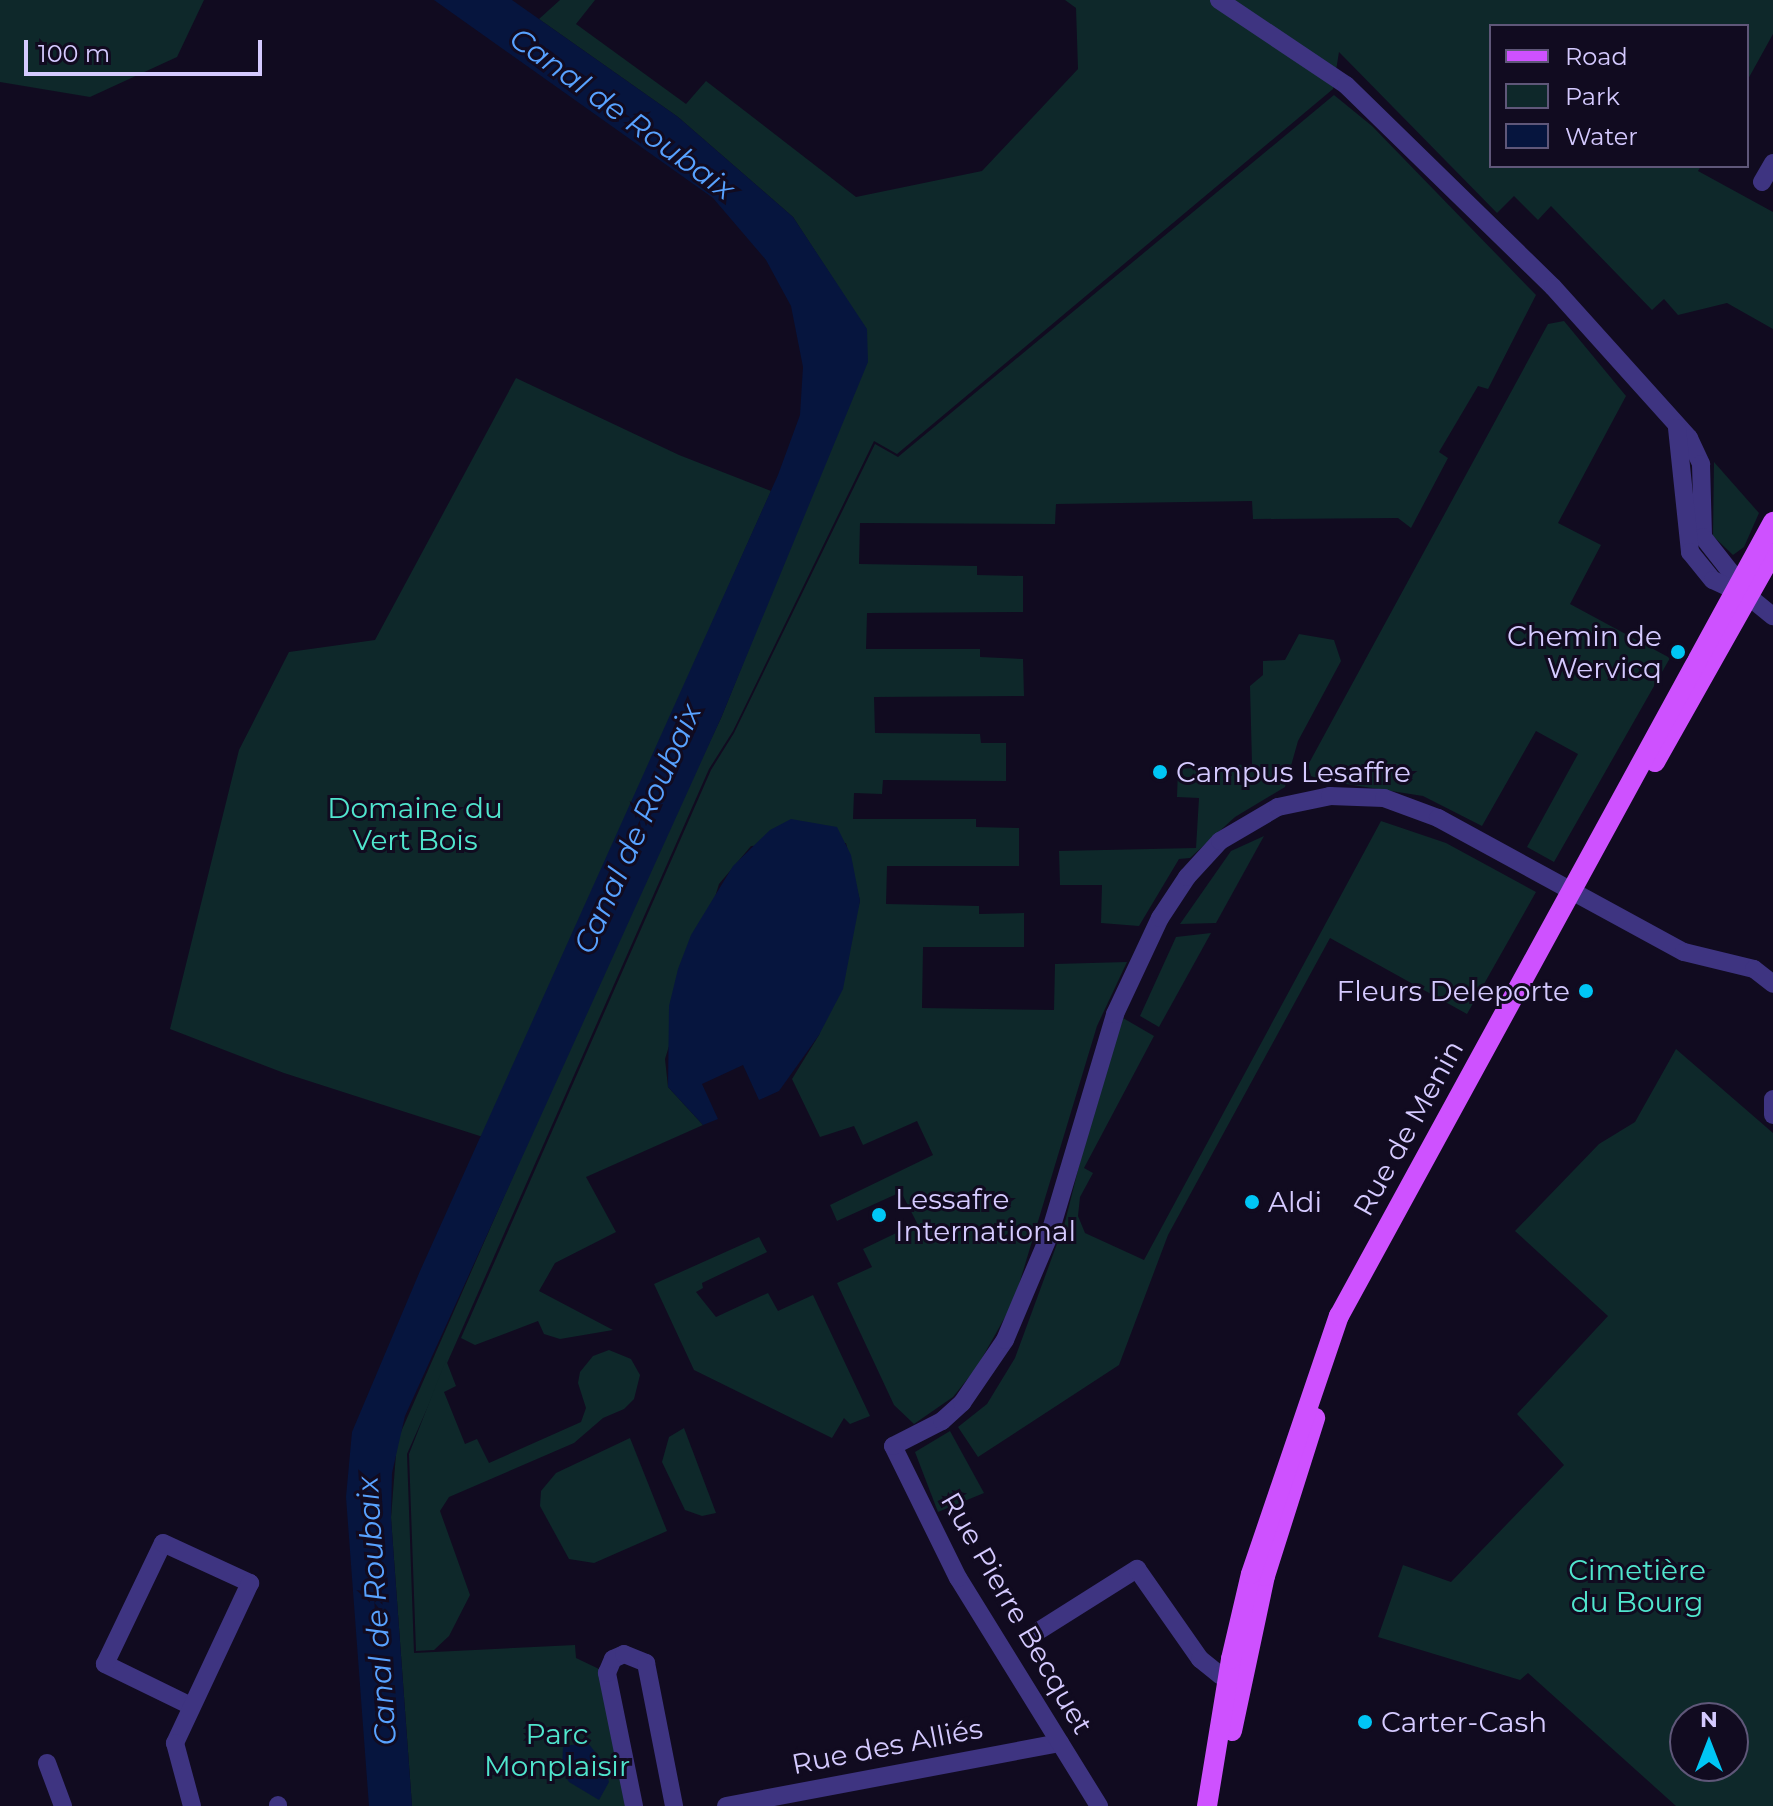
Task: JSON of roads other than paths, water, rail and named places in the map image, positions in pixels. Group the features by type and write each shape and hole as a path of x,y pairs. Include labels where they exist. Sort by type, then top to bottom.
{"main road":[{"name":"Rue de Menin","path":"1207,1806 1234,1679 1274,1545 1346,1333 1576,892 1741,589 1773,522"},
{"name":"Rue de Menin","path":"1741,589 1773,553"},
{"name":"Rue de Menin","path":"1220,1806 1234,1679"}],"street":[{"path":"1219,0 1346,85 1561,296 1676,426 1699,457 1705,543 1741,589 1773,616"},
{"path":"1762,182 1773,163"},
{"name":"Rue Pierre Becquet","path":"1099,1806 958,1578 893,1446 962,1403 1005,1340 1049,1236 1095,1067 1118,1008 1175,894 1220,841 1259,816 1297,801 1345,795 1384,798 1438,818 1576,892"},
{"path":"1576,892 1684,952 1754,969 1773,984"},
{"path":"1773,1099 1773,1115"},
{"path":"191,1706 105,1664 163,1543 250,1583 191,1706 175,1749 193,1797 192,1806"},
{"path":"1040,1630 1137,1569 1200,1659 1234,1679"},
{"path":"634,1806 607,1673 613,1659 624,1654 646,1663 674,1806"},
{"name":"Rue des Alliés","path":"726,1806 1060,1743"},
{"path":"47,1763 63,1806"}],"water":[{"name":"Canal de Roubaix","path":"434,0 512,0 678,117 793,217 867,329 868,362 721,718 405,1416 392,1473 391,1518 412,1806 369,1806 346,1497 352,1432 420,1271 778,475 800,415 803,367 791,306 766,260 713,198"},
{"path":"791,819 837,827 851,855 860,901 843,989 819,1035 779,1091 759,1100 743,1065 702,1084 718,1119 703,1125 668,1087 669,1006 678,969 691,935 733,866 770,830"},
{"path":"588,1743 603,1762 609,1782 599,1800 569,1782 562,1770 563,1746"}],"place":[{"name":"Chemin de Wervicq","path":"1678,652"},
{"name":"Campus Lesaffre","path":"1160,772"},
{"name":"Fleurs Deleporte","path":"1586,991"},
{"name":"Aldi","path":"1252,1202"},
{"name":"Lessafre International","path":"879,1215"},
{"name":"Carter-Cash","path":"1365,1722"}],"park label":[{"name":"Domaine du Vert Bois","path":"415,824"},
{"name":"Cimetière du Bourg","path":"1637,1586"},
{"name":"Parc Monplaisir","path":"557,1750"}]}
